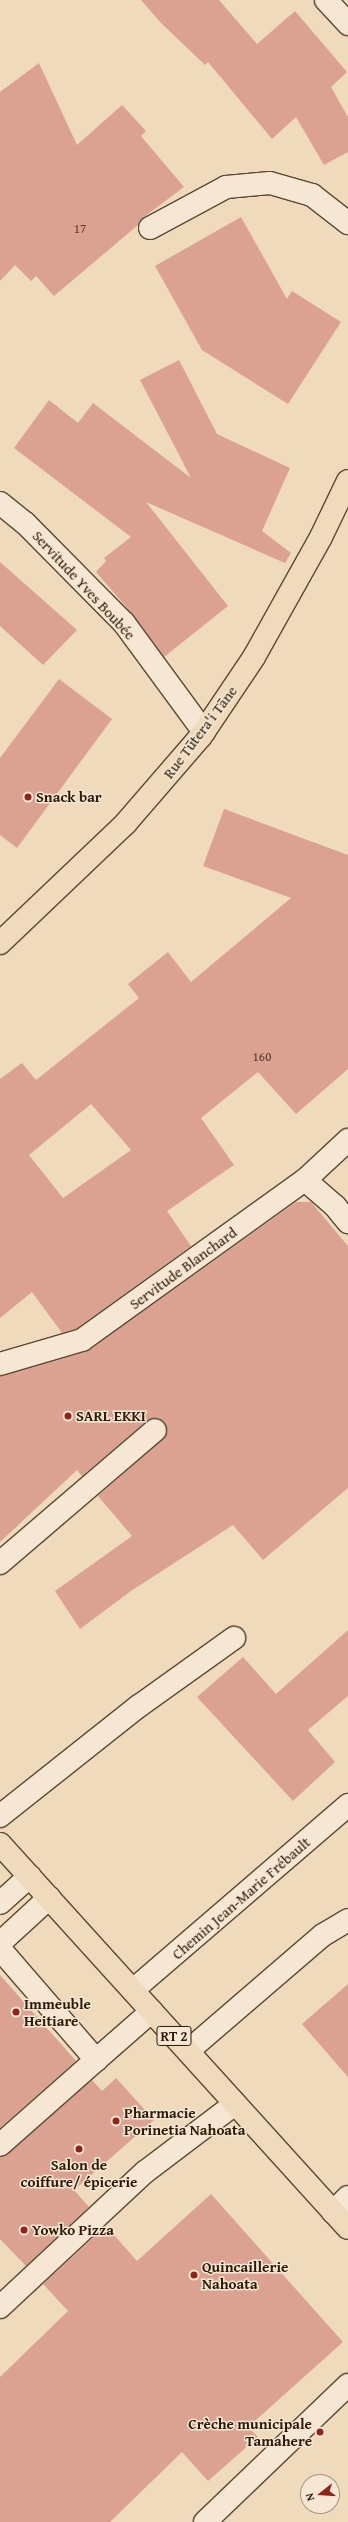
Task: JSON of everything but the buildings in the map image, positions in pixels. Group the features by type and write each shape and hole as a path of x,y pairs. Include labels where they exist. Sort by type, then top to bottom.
{"main road":[{"name":"Rue Tūtera'i Tāne","path":"0,943 125,824 175,769 204,732 254,657 321,537 348,481"},
{"name":"RT 2","path":"0,1844 235,2104 341,2204 348,2228"}],"street":[{"path":"326,0 348,24"},
{"path":"150,228 226,187 270,183 312,196 348,223"},
{"name":"Servitude Yves Boubée","path":"0,503 25,523 124,623 204,732"},
{"name":"Servitude Blanchard","path":"0,1364 82,1340 305,1180 348,1140"},
{"path":"305,1180 335,1206 348,1222"},
{"path":"0,1563 155,1430"},
{"path":"0,1816 139,1706 234,1638"},
{"name":"Chemin Jean-Marie Frébault","path":"133,1990 348,1805"},
{"path":"0,1903 30,1876"},
{"path":"0,1943 49,1898"},
{"path":"188,2051 323,1935 348,1920"},
{"path":"0,1949 96,2060"},
{"path":"0,2145 152,2011"},
{"path":"0,2307 145,2172 235,2104"},
{"path":"205,2522 348,2385"}],"place":[{"name":"Snack bar","path":"28,797"},
{"name":"SARL EKKI","path":"68,1416"},
{"name":"Immeuble Heitiare","path":"16,2012"},
{"name":"Pharmacie Porinetia Nahoata","path":"116,2121"},
{"name":"Salon de coiffure/ épicerie","path":"79,2149"},
{"name":"Yowko Pizza","path":"24,2230"},
{"name":"Quincaillerie Nahoata","path":"194,2275"},
{"name":"Crèche municipale Tamahere","path":"320,2432"}]}
